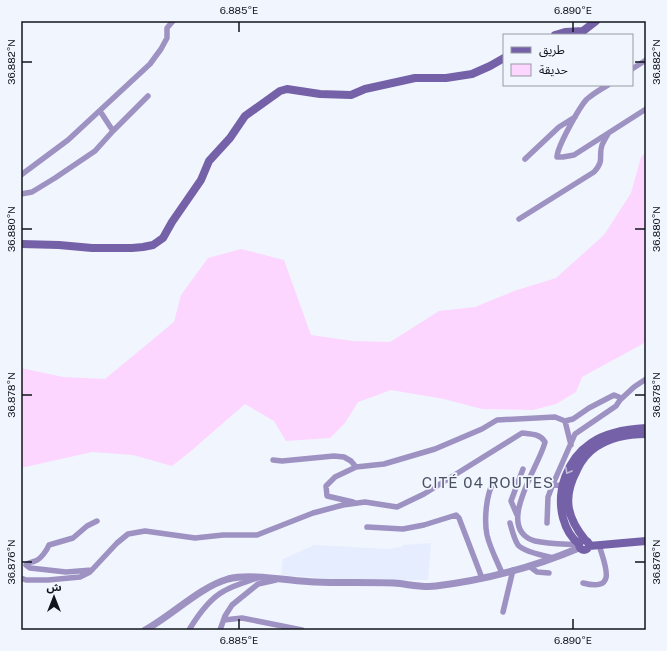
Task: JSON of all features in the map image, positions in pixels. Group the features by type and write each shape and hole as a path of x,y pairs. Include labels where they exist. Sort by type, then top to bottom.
{"main road":[{"path":"558,34 583,31 596,21"},
{"path":"21,244 92,248 138,248 153,245 163,238 172,222 201,180 209,161 230,138 245,116 280,91 287,89 320,94 352,95 365,90 415,78 446,78 472,74 503,59"},
{"path":"646,428 611,433 591,442 585,447 557,485 564,522 570,535 582,545 646,541"},
{"path":"582,545 572,519 569,502 572,479 581,463 589,453 601,444 625,436 646,434"}],"street":[{"path":"21,175 68,140 150,64 167,38 167,28 173,21"},
{"path":"633,68 646,60"},
{"path":"606,86 587,99 562,138 557,152 557,157 574,155 646,109"},
{"path":"21,194 32,192 95,151 148,96"},
{"path":"100,110 113,131"},
{"path":"525,159 559,127 577,116"},
{"path":"520,219 594,172 600,166 602,146 608,133"},
{"path":"546,523 548,497 557,485 575,434 581,428 607,413 616,406 620,400 634,387 646,379"},
{"path":"354,503 327,496 326,486 335,477 356,467 384,464 435,449 482,429 497,420 555,417 565,421 573,419 589,408 614,395 619,397 620,400"},
{"path":"565,421 571,445"},
{"path":"21,578 26,580 70,579 80,577 92,570 117,543 128,534 145,531 195,538 223,535 256,535 313,514 354,503 365,502 398,507 424,494 522,433 535,434 542,437 545,442 543,452 532,471 517,515"},
{"path":"273,460 282,461 334,456 344,457 351,461 356,467"},
{"path":"523,469 511,501 522,532 536,541 582,545"},
{"path":"494,481 488,496 487,531 489,541 502,573"},
{"path":"367,527 403,529 424,525 456,515 459,518 482,578"},
{"path":"92,570 66,572 30,568 26,564 30,561 36,561 47,550 49,545 73,538 87,526 97,521"},
{"path":"510,524 516,542 520,547 556,558"},
{"path":"145,630 159,622 201,592 226,580 237,577 298,582 394,583 418,586 435,586 482,578 540,563 556,558 582,545"},
{"path":"583,583 596,585 602,583 606,579 607,573 599,545"},
{"path":"536,553 540,563"},
{"path":"529,566 537,572 549,573"},
{"path":"503,612 513,570"},
{"path":"189,630 202,611 216,596 226,590 259,578"},
{"path":"220,630 232,605 258,584 279,580"},
{"path":"224,620 242,618 302,630"}],"shaded area":[{"path":"431,543 428,580 351,580 281,575 283,559 314,545 387,549 401,547 403,545"}],"green space":[{"path":"646,152 646,342 582,377 576,392 556,404 533,410 482,409 444,399 391,390 358,402 345,423 330,438 286,441 274,421 245,404 172,466 133,455 92,452 21,468 21,368 63,377 105,379 174,322 181,295 208,258 241,249 284,260 311,335 353,341 390,342 439,311 475,307 514,291 556,278 604,235 631,193 641,157"}],"district":[{"name":"CITÉ 04 ROUTES","path":"488,482"}]}
